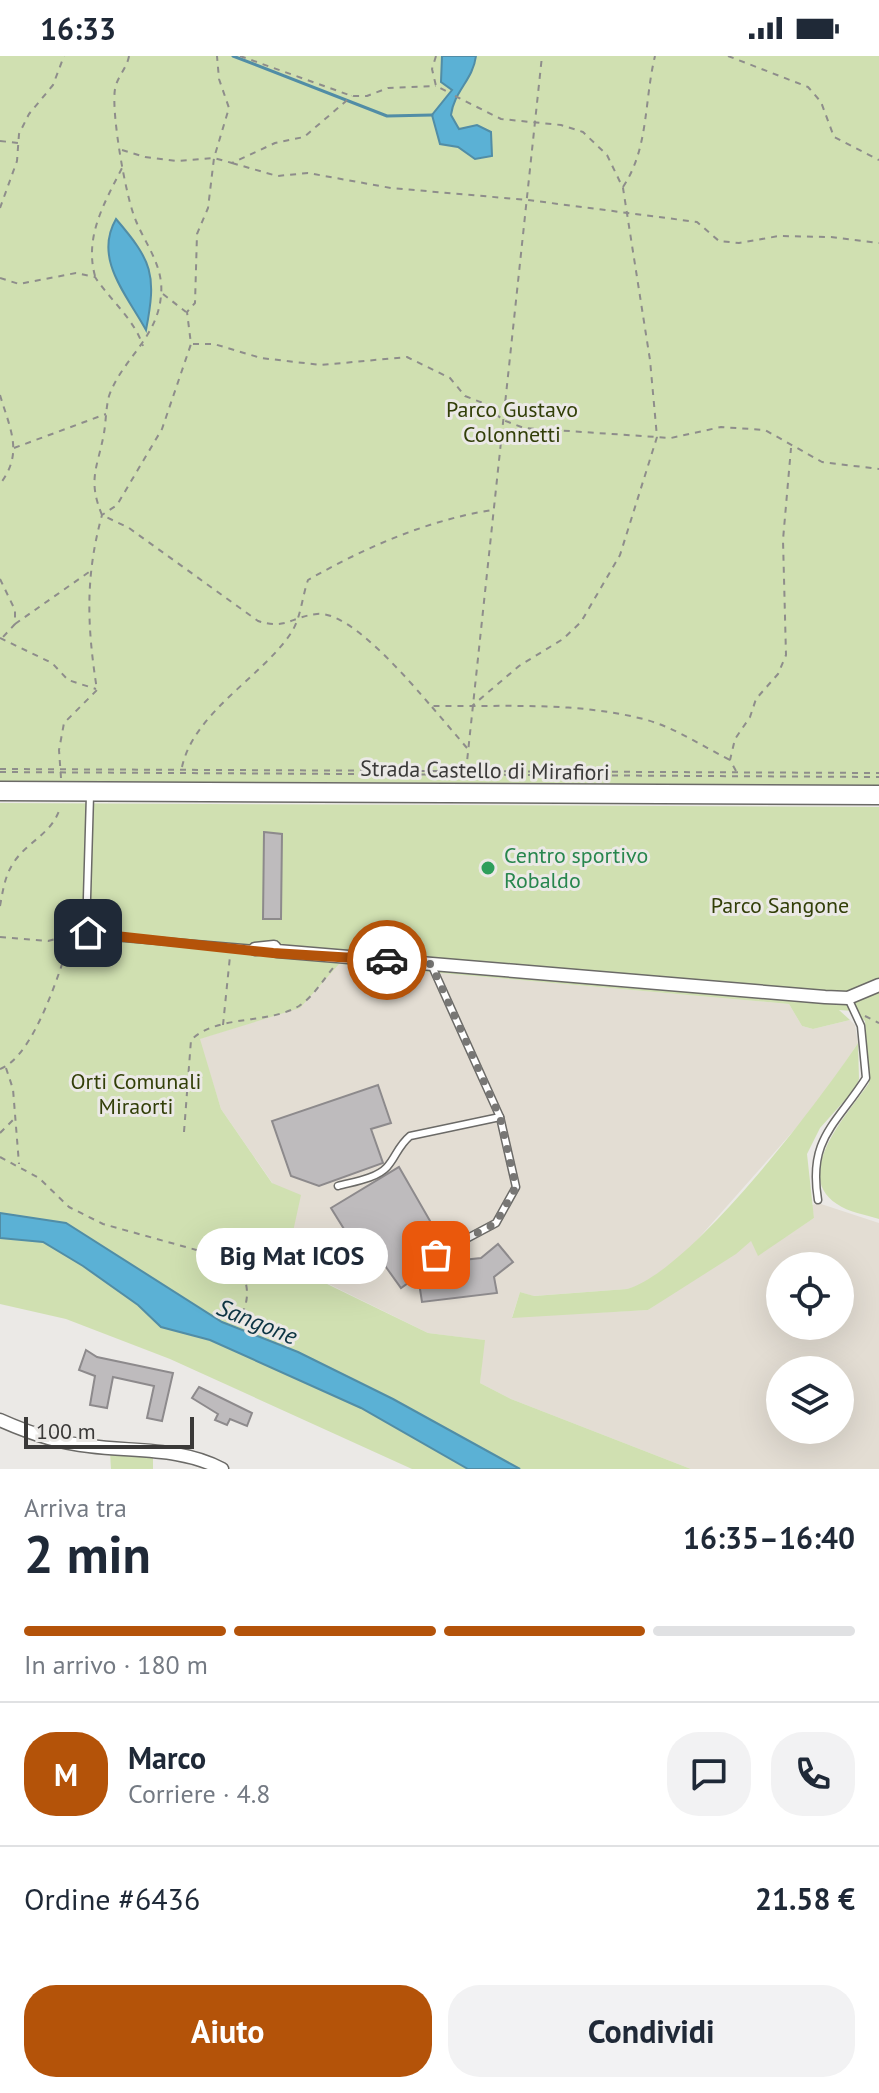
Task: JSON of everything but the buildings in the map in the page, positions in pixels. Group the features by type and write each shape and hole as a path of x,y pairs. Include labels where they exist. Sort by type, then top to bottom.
{"street":[{"name":"Strada Castello di Mirafiori","path":"0,791 61,778 90,791 879,795"},
{"path":"255,949 848,998 879,985"},
{"path":"0,1420 45,1438 89,1447 153,1450 210,1462 222,1469"}],"lane":[{"path":"90,791 88,934 255,949"},
{"path":"431,964 500,1117 516,1187 496,1223 436,1255"},
{"path":"818,1200 815,1156 823,1139 866,1078 861,1026 848,998"},
{"path":"338,1186 387,1167 398,1146 410,1136 500,1117"}],"path":[{"path":"0,208 29,114 53,85 64,56"},
{"path":"97,690 87,616 90,571 102,515 93,494 93,471 110,396 157,321 162,293 150,247 135,220 120,150 115,86 129,56"},
{"path":"187,312 195,303 197,234 208,208 214,158 229,108 219,79 217,56"},
{"path":"240,56 352,96 367,96 388,88 436,86 450,93"},
{"path":"436,56 432,69 436,86"},
{"path":"466,773 542,56"},
{"path":"623,188 636,168 642,150 644,108 655,56"},
{"path":"728,56 808,87 821,102 834,137 879,160"},
{"path":"742,61 747,56"},
{"path":"232,163 275,143 304,137 352,96"},
{"path":"455,96 501,119 561,125 583,132 607,155 623,188 650,360 657,437 620,555 581,622 563,639 519,666 472,707"},
{"path":"0,141 19,143"},
{"path":"120,150 176,161 214,158 277,176 308,173 391,188 626,211 697,222 719,241 739,243 779,236 831,237 879,243"},
{"path":"124,166 100,209 89,254 95,277 112,303 137,327 143,346"},
{"path":"0,278 19,284 76,273 95,277"},
{"path":"102,515 117,505 162,429 191,344 187,312 162,293"},
{"path":"191,344 214,344 261,358 321,365 407,357 450,378 465,396 483,403 503,420 524,428 671,438 721,427 765,430 822,462 879,469"},
{"path":"0,395 14,448 13,467 0,484"},
{"path":"14,448 107,414"},
{"path":"730,760 735,739 750,717 756,699 778,674 786,655 783,540 791,445"},
{"path":"181,771 185,755 230,693 290,635 298,620 308,580 366,550 429,526 493,510"},
{"path":"102,515 129,528 258,621 279,627 319,613 336,618 395,665 467,748"},
{"path":"90,571 15,624 1,639 52,663 68,680 97,690"},
{"path":"0,579 15,610 15,624"},
{"path":"0,906 6,874 15,860 48,832 58,814 61,778 59,750 64,723 97,690"},
{"path":"431,706 472,707 488,703 612,712 650,721 730,760 737,774"},
{"path":"0,771 61,778 181,771 879,775"},
{"path":"0,937 48,941 72,934 46,1011 6,1067 0,1069"},
{"path":"223,1026 231,947"},
{"path":"184,1132 189,1045 204,1031 261,1019 299,1006 335,967 337,956"},
{"path":"6,1067 16,1118 20,1166"},
{"path":"0,1133 16,1118"},
{"path":"0,1157 39,1178 69,1207 103,1224 236,1261 247,1279 247,1309 234,1327"}],"shaded area":[{"path":"338,964 789,1004 802,1026 813,1029 850,1020 855,1025 858,1043 818,1103 682,1257 641,1285 627,1289 533,1296 520,1292 512,1317 648,1310 751,1240 758,1255 814,1218 812,1205 818,1203 879,1223 879,1469 691,1469 511,1399 480,1383 484,1340 428,1333 286,1263 273,1184 221,1109 199,1039 299,1008"}],"green space":[{"name":"Parco Gustavo Colonnetti","path":"0,56 879,56 879,788 0,784"},
{"name":"Parco Sangone","path":"0,803 879,807 879,1219 837,1204 824,1191 820,1176 829,1142 869,1083 865,1021 853,1011 839,1010 850,1020 813,1029 802,1026 789,1004 339,964 300,1008 200,1039 221,1109 272,1183 301,1195 286,1264 428,1333 485,1340 480,1383 511,1399 691,1469 520,1469 396,1400 298,1352 222,1322 66,1223 0,1213"},
{"path":"858,1043 859,1079 855,1089 820,1128 807,1154 814,1218 758,1256 751,1241 736,1254 648,1310 512,1318 520,1292 534,1296 627,1289 654,1276 685,1251 752,1181 785,1142"},
{"path":"0,1238 43,1242 138,1305 161,1327 210,1340 361,1408 468,1469 412,1469 170,1359 66,1319 0,1304"},
{"path":"110,1452 153,1452 153,1469 111,1469"}],"water":[{"path":"442,56 476,56 451,115 459,129 477,125 491,132 492,156 475,159 458,147 440,144 432,115 452,90 441,82"},
{"path":"116,219 137,246 149,269 151,295 146,330 122,290 110,262 108,248"},
{"path":"0,1213 66,1223 222,1322 298,1352 393,1399 520,1469 468,1469 361,1408 210,1340 161,1327 138,1305 43,1242 0,1238"}],"waterway":[{"path":"233,56 387,116 432,115"}],"way so far":[{"path":"387,960 431,964 500,1117 516,1187 496,1223 436,1255"}],"place":[{"name":"Centro sportivo Robaldo","path":"488,868"},
{"name":"Big Mat ICOS","path":"436,1255"}],"route":[{"path":"88,933 271,950 273,953 387,960"}],"park label":[{"name":"Orti Comunali Miraorti","path":"136,1094"}],"water label":[{"name":"Sangone","path":"257,1322"}]}
